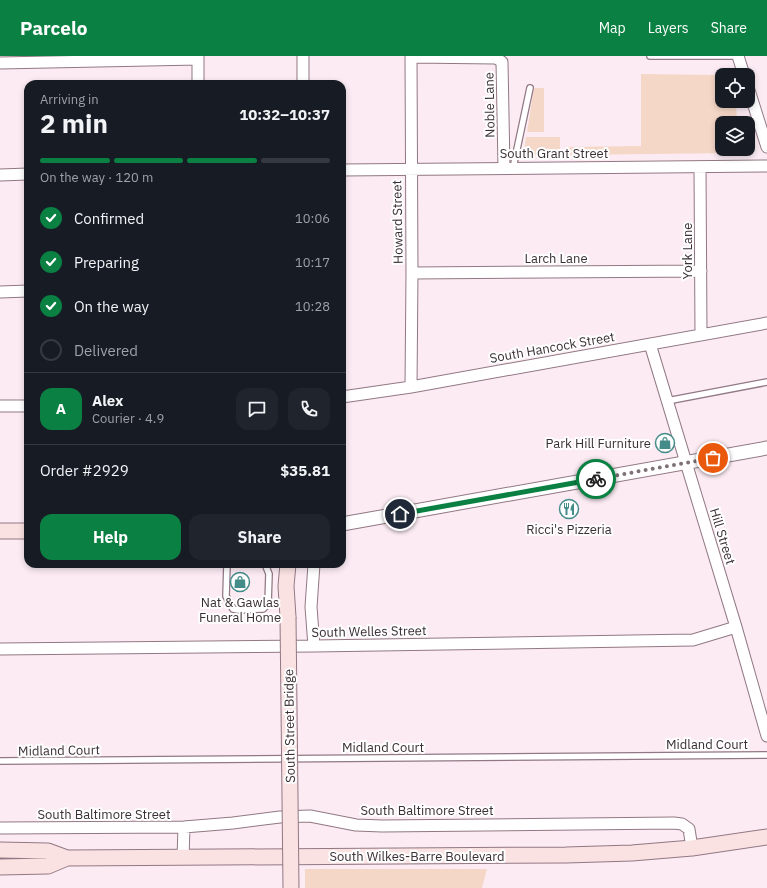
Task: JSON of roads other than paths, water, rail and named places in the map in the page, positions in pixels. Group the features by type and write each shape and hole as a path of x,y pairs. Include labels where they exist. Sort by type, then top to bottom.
{"main road":[{"path":"0,531 24,531"},
{"name":"South Street Bridge","path":"288,568 286,586 288,618 291,888"},
{"name":"South Wilkes-Barre Boulevard","path":"0,850 48,851 67,858 566,855 632,853 692,848 767,837"},
{"name":"South Wilkes-Barre Boulevard","path":"0,867 48,866 67,858"}],"street":[{"path":"303,56 303,80"},
{"path":"738,56 742,68"},
{"path":"0,63 198,57 198,80"},
{"name":"Noble Lane","path":"411,57 496,58 502,62 509,168"},
{"name":"Howard Street","path":"411,57 411,387"},
{"path":"755,108 767,147"},
{"name":"South Grant Street","path":"346,170 411,168 767,166"},
{"name":"York Lane","path":"700,167 701,334"},
{"path":"0,175 24,174"},
{"name":"Larch Lane","path":"412,273 701,271"},
{"path":"0,292 24,292"},
{"name":"South Hancock Street","path":"346,396 411,387 767,323"},
{"name":"Hill Street","path":"650,344 736,627 767,736"},
{"path":"0,406 24,406"},
{"path":"346,523 767,448"},
{"path":"314,568 311,607 314,646"},
{"name":"South Welles Street","path":"0,648 314,646 693,640 736,627"},
{"name":"South Baltimore Street","path":"0,828 184,827 280,817 310,816 356,825 382,826 674,823 682,824 689,829 692,848"},
{"path":"183,858 184,827"}],"lane":[{"path":"650,56 732,56"},
{"path":"509,168 530,88"},
{"path":"667,401 767,382"},
{"path":"227,568 226,596 233,609 238,610 262,609 268,604 269,574 267,568"},
{"name":"Midland Court","path":"0,761 767,755"}],"place":[{"name":"Park Hill Furniture","path":"665,443"},
{"name":"Ricci's Pizzeria","path":"569,509"},
{"name":"Nat & Gawlas Funeral Home","path":"240,582"}]}
